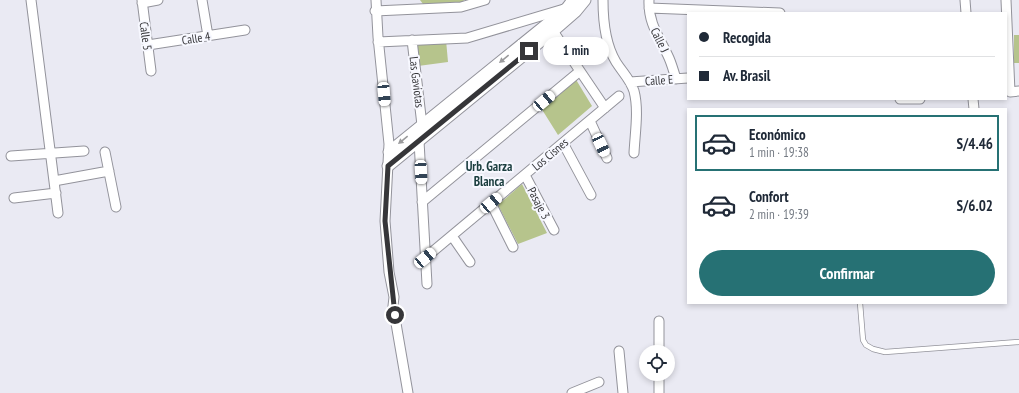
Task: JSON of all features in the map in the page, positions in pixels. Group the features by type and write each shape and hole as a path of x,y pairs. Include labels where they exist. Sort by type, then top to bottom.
{"street":[{"path":"31,0 58,213"},
{"path":"142,1 158,0"},
{"path":"202,0 208,36"},
{"path":"376,0 378,42 389,152 385,205 386,243 389,272 394,297 394,310 408,393"},
{"path":"376,11 416,4 468,3 485,0"},
{"path":"388,166 554,31 576,11 585,0"},
{"path":"603,0 604,22 609,45 616,62 630,82 636,102 634,153"},
{"path":"965,0 966,12"},
{"path":"1006,0 1014,91"},
{"name":"Calle 5","path":"142,1 151,71"},
{"path":"378,42 467,38 570,4"},
{"path":"389,152 570,4"},
{"path":"649,4 744,12"},
{"name":"Calle J","path":"649,4 650,18 656,34 669,59 676,79"},
{"name":"Calle 4","path":"148,45 245,30"},
{"path":"554,31 605,108"},
{"name":"Las Gaviotas","path":"412,40 422,124"},
{"path":"422,202 580,71"},
{"name":"Calle E","path":"630,82 687,78"},
{"name":"Los Cisnes","path":"425,258 619,96"},
{"path":"590,121 607,158"},
{"path":"419,141 427,284"},
{"path":"563,142 591,195"},
{"path":"11,156 84,151"},
{"path":"105,152 116,207"},
{"path":"54,181 109,171"},
{"name":"Pasaje 3","path":"524,175 554,230"},
{"path":"14,198 56,193"},
{"path":"491,203 513,247"},
{"path":"452,236 470,262"},
{"path":"659,321 659,345"},
{"path":"619,351 623,393"},
{"path":"659,381 659,393"},
{"path":"572,393 585,391 599,382"}],"lane":[{"path":"860,304 863,340 866,345 873,349 885,352 1019,342"}],"green space":[{"path":"420,0 464,0 463,2 423,4"},
{"path":"1014,35 1019,35 1019,63 1014,63"},
{"path":"446,40 448,62 418,66 414,43"},
{"path":"575,78 592,106 558,135 541,108"},
{"path":"522,184 547,233 518,244 498,205"}],"district":[{"name":"Urb. Garza Blanca","path":"489,174"}],"route":[{"path":"395,315 393,306 394,297 389,272 386,243 385,193 388,166 529,51"}]}
